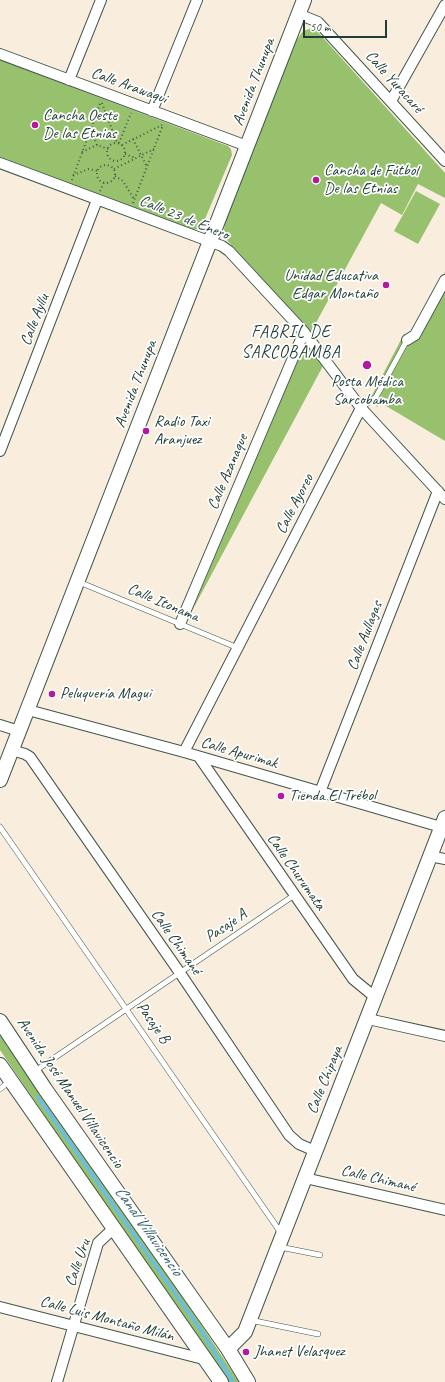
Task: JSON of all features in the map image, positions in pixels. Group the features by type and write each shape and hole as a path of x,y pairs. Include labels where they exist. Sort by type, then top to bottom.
{"street":[{"path":"69,80 101,0"},
{"path":"152,111 197,0"},
{"name":"Avenida Thunupa","path":"0,780 304,0"},
{"path":"391,101 445,5"},
{"name":"Calle Yuracaré","path":"298,14 318,22 445,161"},
{"name":"Calle Arawaqui","path":"0,54 247,146"},
{"name":"Calle 23 de Enero","path":"0,163 99,196 222,246 304,332 361,408 441,495"},
{"name":"Calle Ayllu","path":"0,451 99,196"},
{"name":"Calle Ayoreo","path":"407,340 415,335 445,280"},
{"name":"Calle Azanaque","path":"180,624 304,332"},
{"name":"Calle Ayoreo","path":"184,752 361,408"},
{"name":"Calle Aullagas","path":"320,792 441,495"},
{"name":"Calle Apurimak","path":"28,710 184,752 320,792 443,822"},
{"path":"0,725 19,731"},
{"name":"Calle Chimané","path":"12,750 30,757 180,973 289,1135 299,1144 315,1151"},
{"name":"Calle Churumata","path":"199,757 353,979 376,998"},
{"name":"Calle Chipaya","path":"228,1349 245,1332 368,1019 443,822"},
{"path":"430,856 445,859"},
{"path":"368,1019 445,1036"},
{"name":"Avenida José Manuel Villavicencio","path":"0,1021 228,1349 248,1382"},
{"path":"0,1065 5,1085 114,1228 221,1382"},
{"name":"Calle Chimané","path":"305,1178 445,1210"},
{"name":"Calle Uru","path":"57,1382 98,1243 114,1228"},
{"name":"Calle Luis Montaño Milán","path":"0,1307 207,1360"}],"lane":[{"name":"Calle Ayoreo","path":"361,408 376,397 407,340"},
{"name":"Calle Itonama","path":"78,581 238,648"},
{"name":"Pasaje B","path":"0,827 126,1008 281,1241"},
{"name":"Pasaje A","path":"34,1071 294,896"},
{"path":"281,1241 320,1255"},
{"path":"249,1320 318,1334"}],"path":[{"path":"70,184 102,99 119,144 125,150 125,154"},
{"path":"119,144 131,112"},
{"path":"125,154 120,160 113,160 108,155 108,149 111,145 133,139 164,123 131,207"},
{"path":"90,130 97,145 108,149"},
{"path":"133,139 147,167"},
{"path":"82,152 97,145"},
{"path":"114,169 154,149"},
{"path":"125,154 136,158"},
{"path":"110,166 113,160"},
{"path":"103,166 110,166 114,169 115,176 111,182 104,182 98,178 98,171 103,166"},
{"path":"73,175 89,169 98,171"},
{"path":"115,176 123,181 134,200"},
{"path":"99,196 104,182"}],"green space":[{"path":"312,28 317,31 445,173 445,198 418,184 402,215 381,203 311,332 226,239 224,230 225,222 296,41 303,31"},
{"path":"0,60 228,146 231,149 232,155 202,226 195,230 188,228 0,157"},
{"path":"416,191 440,204 418,244 394,231"},
{"path":"445,272 445,441 381,403 377,407 370,399 404,334 411,333"},
{"path":"306,348 311,349 324,364 192,611 302,351"},
{"path":"0,1034 194,1314 239,1382 228,1382 205,1346 112,1214 0,1050"}],"waterway":[{"name":"Canal Villavicencio","path":"38,1097 202,1332 233,1382"}],"place":[{"name":"Cancha Oeste De las Etnias","path":"35,125"},
{"name":"Cancha de Fútbol De las Etnias","path":"316,180"},
{"name":"Unidad Educativa Edgar Montaño","path":"386,285"},
{"name":"Posta Médica Sarcobamba","path":"367,365"},
{"name":"Radio Taxi Aranjuez","path":"146,431"},
{"name":"Peluquería Magui","path":"52,694"},
{"name":"Tienda El Trébol","path":"281,796"},
{"name":"Jhanet Velasquez","path":"246,1352"}],"district":[{"name":"FABRIL DE SARCOBAMBA","path":"291,343"}]}
